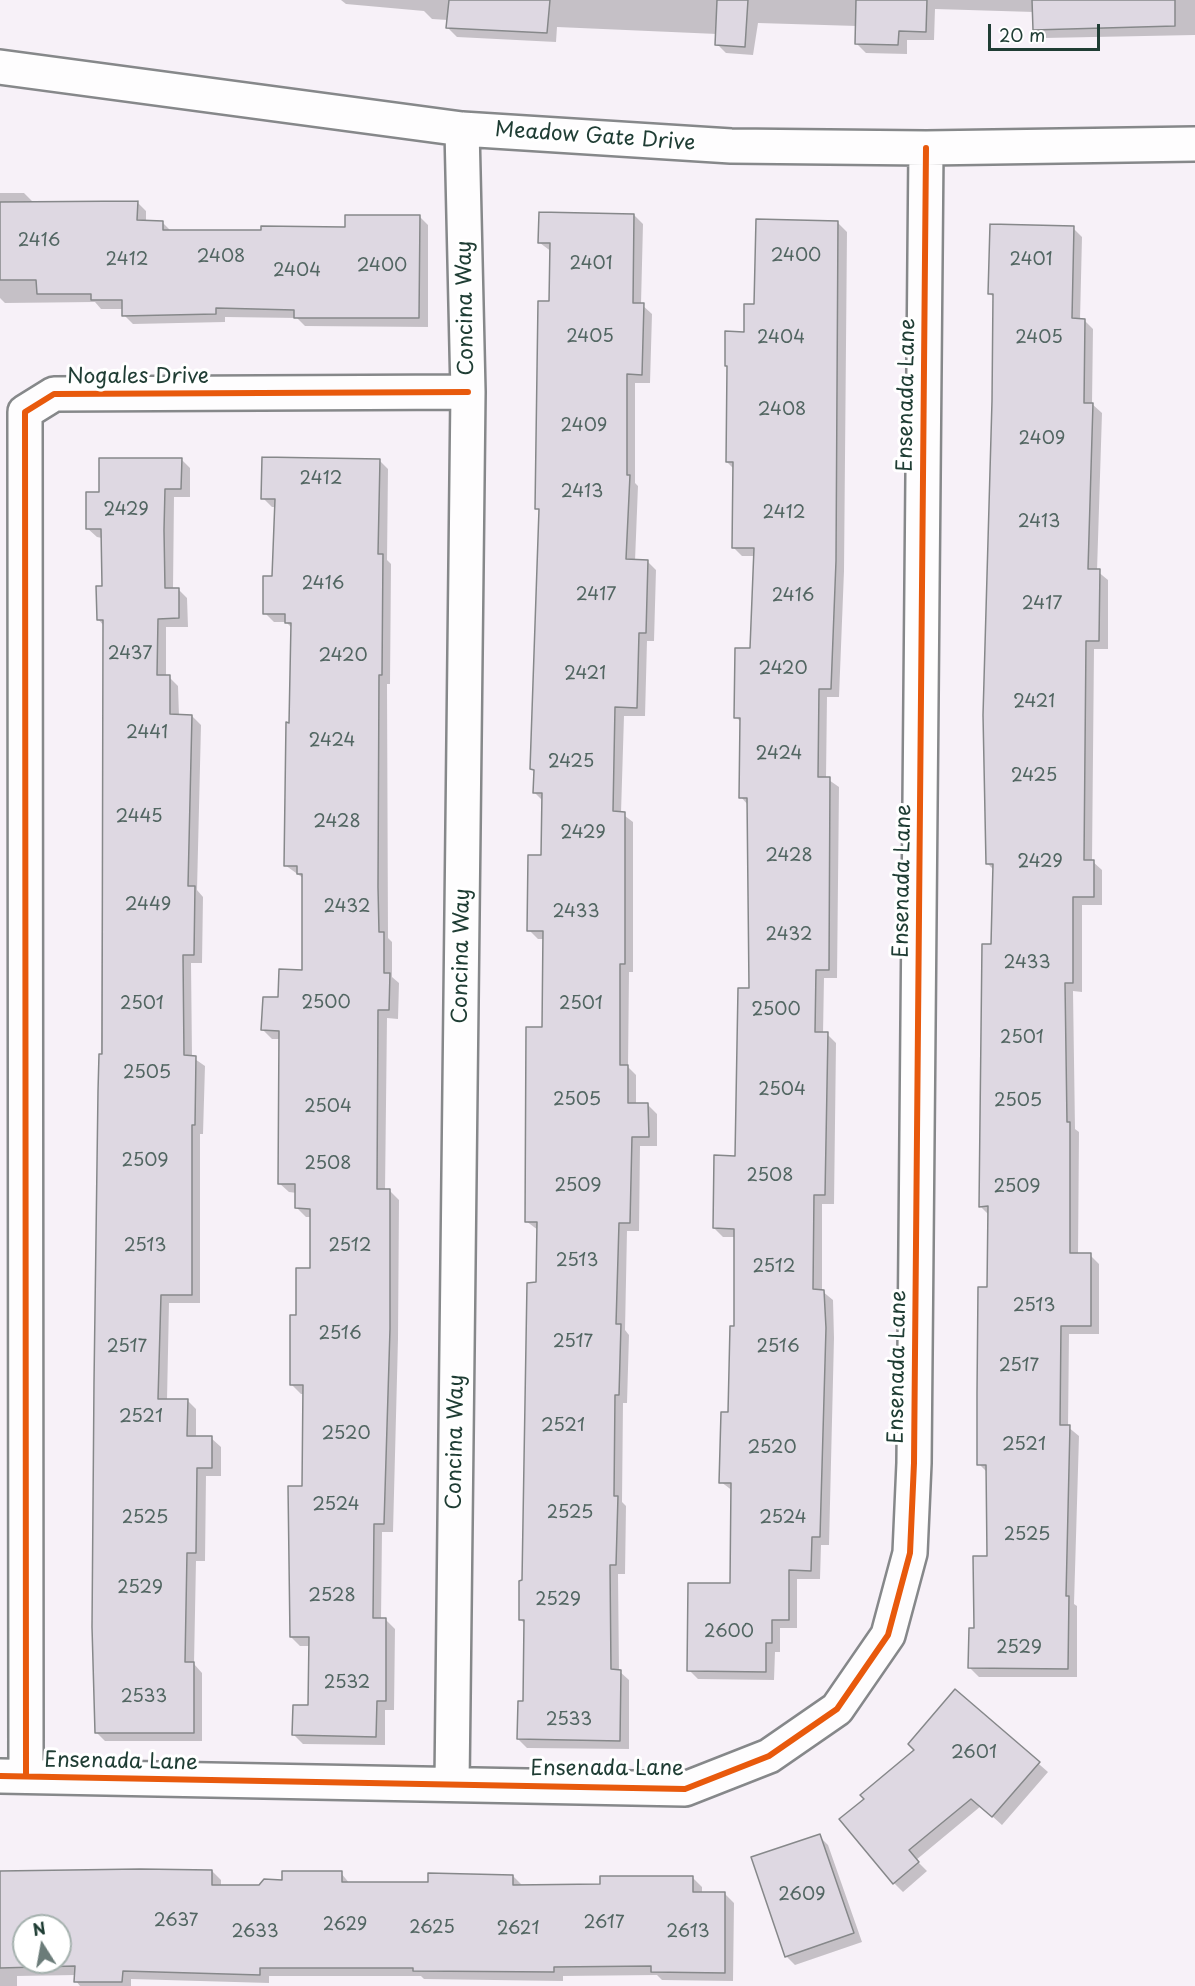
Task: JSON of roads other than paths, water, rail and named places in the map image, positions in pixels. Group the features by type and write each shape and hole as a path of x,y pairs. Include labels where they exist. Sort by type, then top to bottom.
{"street":[{"name":"Meadow Gate Drive","path":"0,67 462,129 731,146 926,148 1195,144"},
{"name":"Concina Way","path":"452,1784 468,392 462,129"},
{"name":"Ensenada Lane","path":"13,1776 686,1789 770,1756 837,1709 888,1635 910,1553 914,1463 926,148"},
{"name":"Nogales Drive","path":"13,1776 25,412 54,394 468,392"}]}
